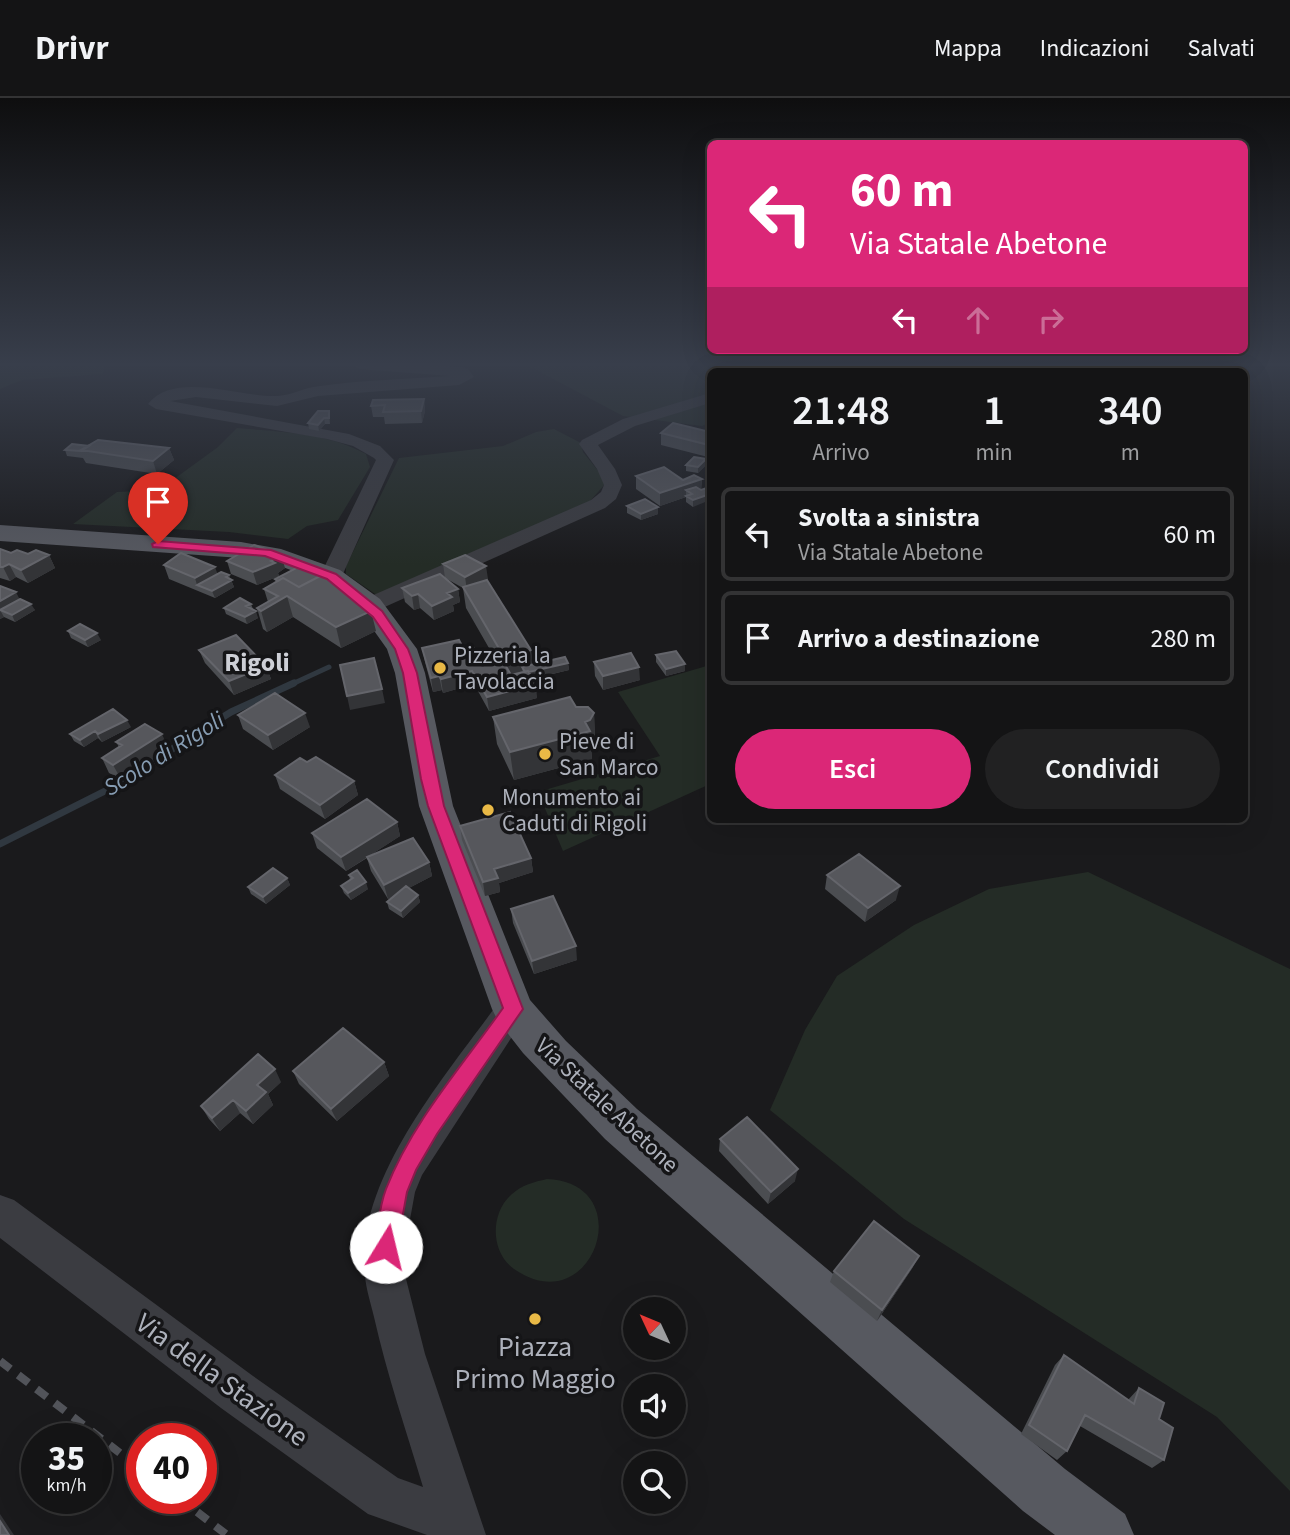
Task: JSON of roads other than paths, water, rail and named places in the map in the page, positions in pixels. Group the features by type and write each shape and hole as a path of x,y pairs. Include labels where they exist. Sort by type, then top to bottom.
{"main road":[{"name":"Via Statale Abetone","path":"0,533 241,550 281,557 331,576 370,605 402,649 410,673 436,806 513,1009 554,1061 621,1124 1044,1490 1104,1535"}],"street":[{"path":"311,431 354,441 382,455 385,460 331,576"},
{"path":"370,605 598,504 609,495 613,485 606,469 587,444 611,431"},
{"path":"460,1529 404,1354 385,1275 386,1247 396,1192 408,1164 513,1009"},
{"name":"Via della Stazione","path":"0,1214 237,1392 385,1497 460,1529"}],"waterway":[{"name":"Scolo di Rigoli","path":"290,685 329,667"},
{"name":"Scolo di Rigoli","path":"0,844 107,790 231,712 294,683"}],"railway":[{"path":"0,1361 126,1458"},
{"path":"200,1514 227,1535"}],"place":[{"name":"Pizzeria la Tavolaccia","path":"440,668"},
{"name":"Pieve di San Marco","path":"545,754"},
{"name":"Monumento ai Caduti di Rigoli","path":"488,810"},
{"name":"Piazza Primo Maggio","path":"535,1319"}],"district":[{"name":"Rigoli","path":"257,662"}]}
